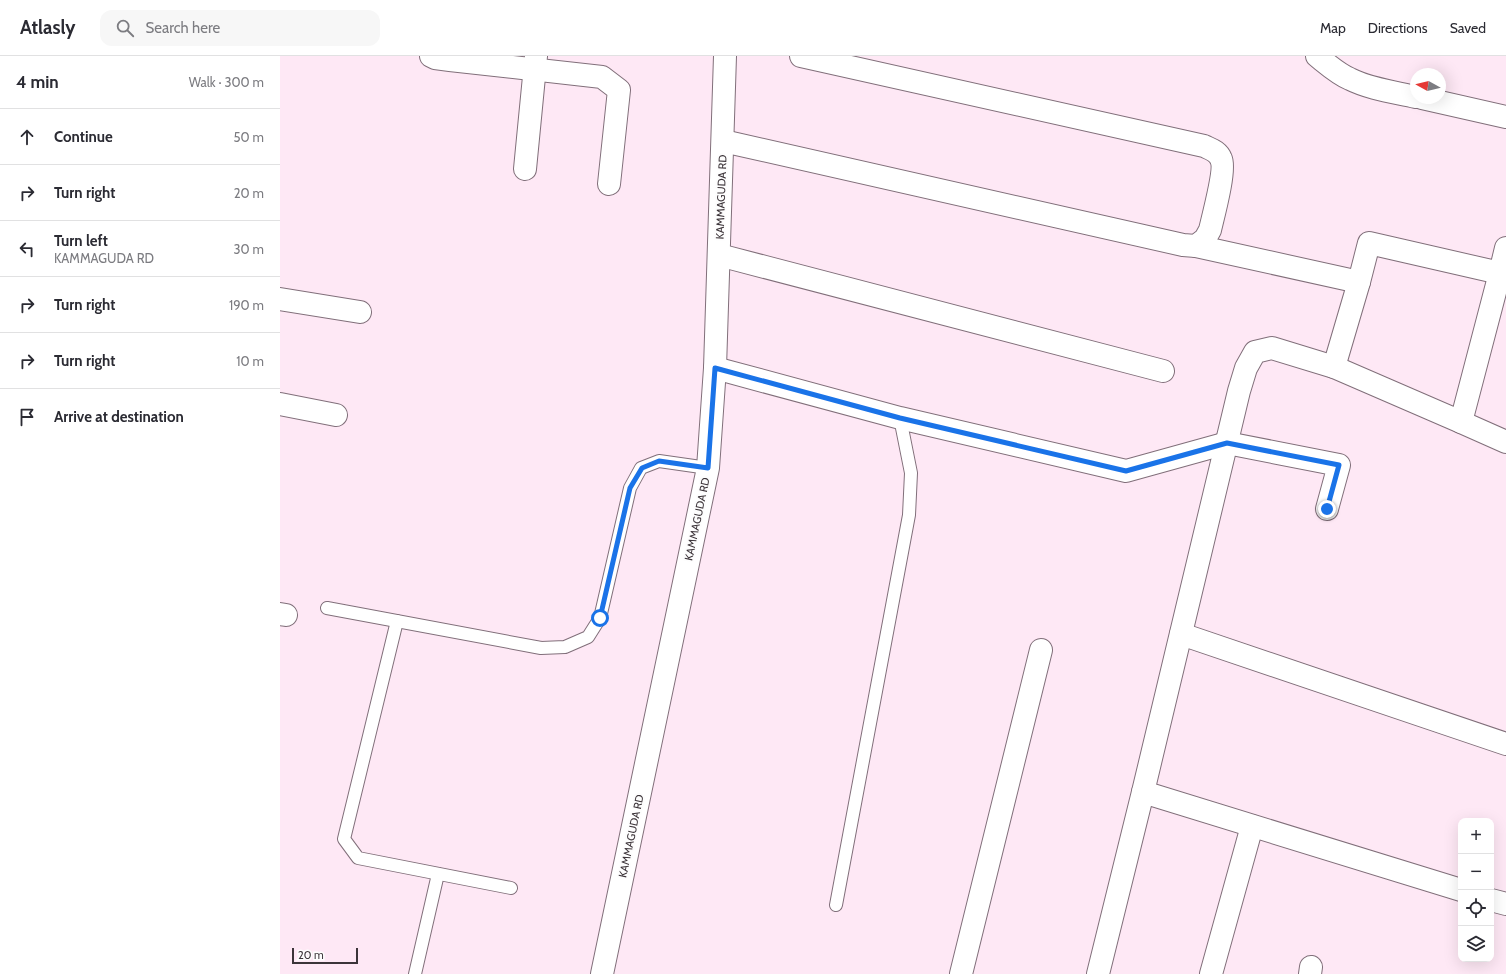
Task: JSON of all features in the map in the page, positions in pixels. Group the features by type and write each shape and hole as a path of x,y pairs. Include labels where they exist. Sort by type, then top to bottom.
{"street":[{"path":"431,56 442,59 535,63 602,77 619,90 609,184"},
{"name":"KAMMAGUDA RD","path":"602,974 708,468 715,368 725,56"},
{"path":"801,56 1214,150 1222,159 1223,172 1210,230 1205,239 1196,246"},
{"path":"1317,56 1330,67 1349,79 1367,86 1410,96"},
{"path":"525,169 535,63"},
{"path":"1446,103 1506,117"},
{"path":"723,141 1175,243 1196,246 1359,282"},
{"path":"1334,367 1369,243 1503,274"},
{"path":"1461,422 1503,274 1506,248"},
{"path":"719,255 1163,371"},
{"path":"280,299 360,312"},
{"path":"1098,974 1144,792 1227,443 1246,368 1255,352 1272,348 1334,367 1506,442"},
{"path":"715,368 900,418 1126,471 1227,443 1339,465 1327,509"},
{"path":"280,404 336,415"},
{"path":"1181,634 1506,744"},
{"path":"961,974 1041,650"},
{"path":"1144,792 1458,889"},
{"path":"1212,974 1252,826"},
{"path":"1494,901 1506,904"}],"lane":[{"path":"836,905 909,515 911,473 900,418"},
{"path":"327,608 541,648 565,647 588,636 600,618 630,488 642,468 659,461 708,468"},
{"path":"397,621 344,839 358,858 511,888"},
{"path":"415,974 438,874"}],"route":[{"path":"600,618 630,488 642,468 659,461 708,468 715,368 900,418 1126,471 1227,443 1339,465 1327,509"}]}
